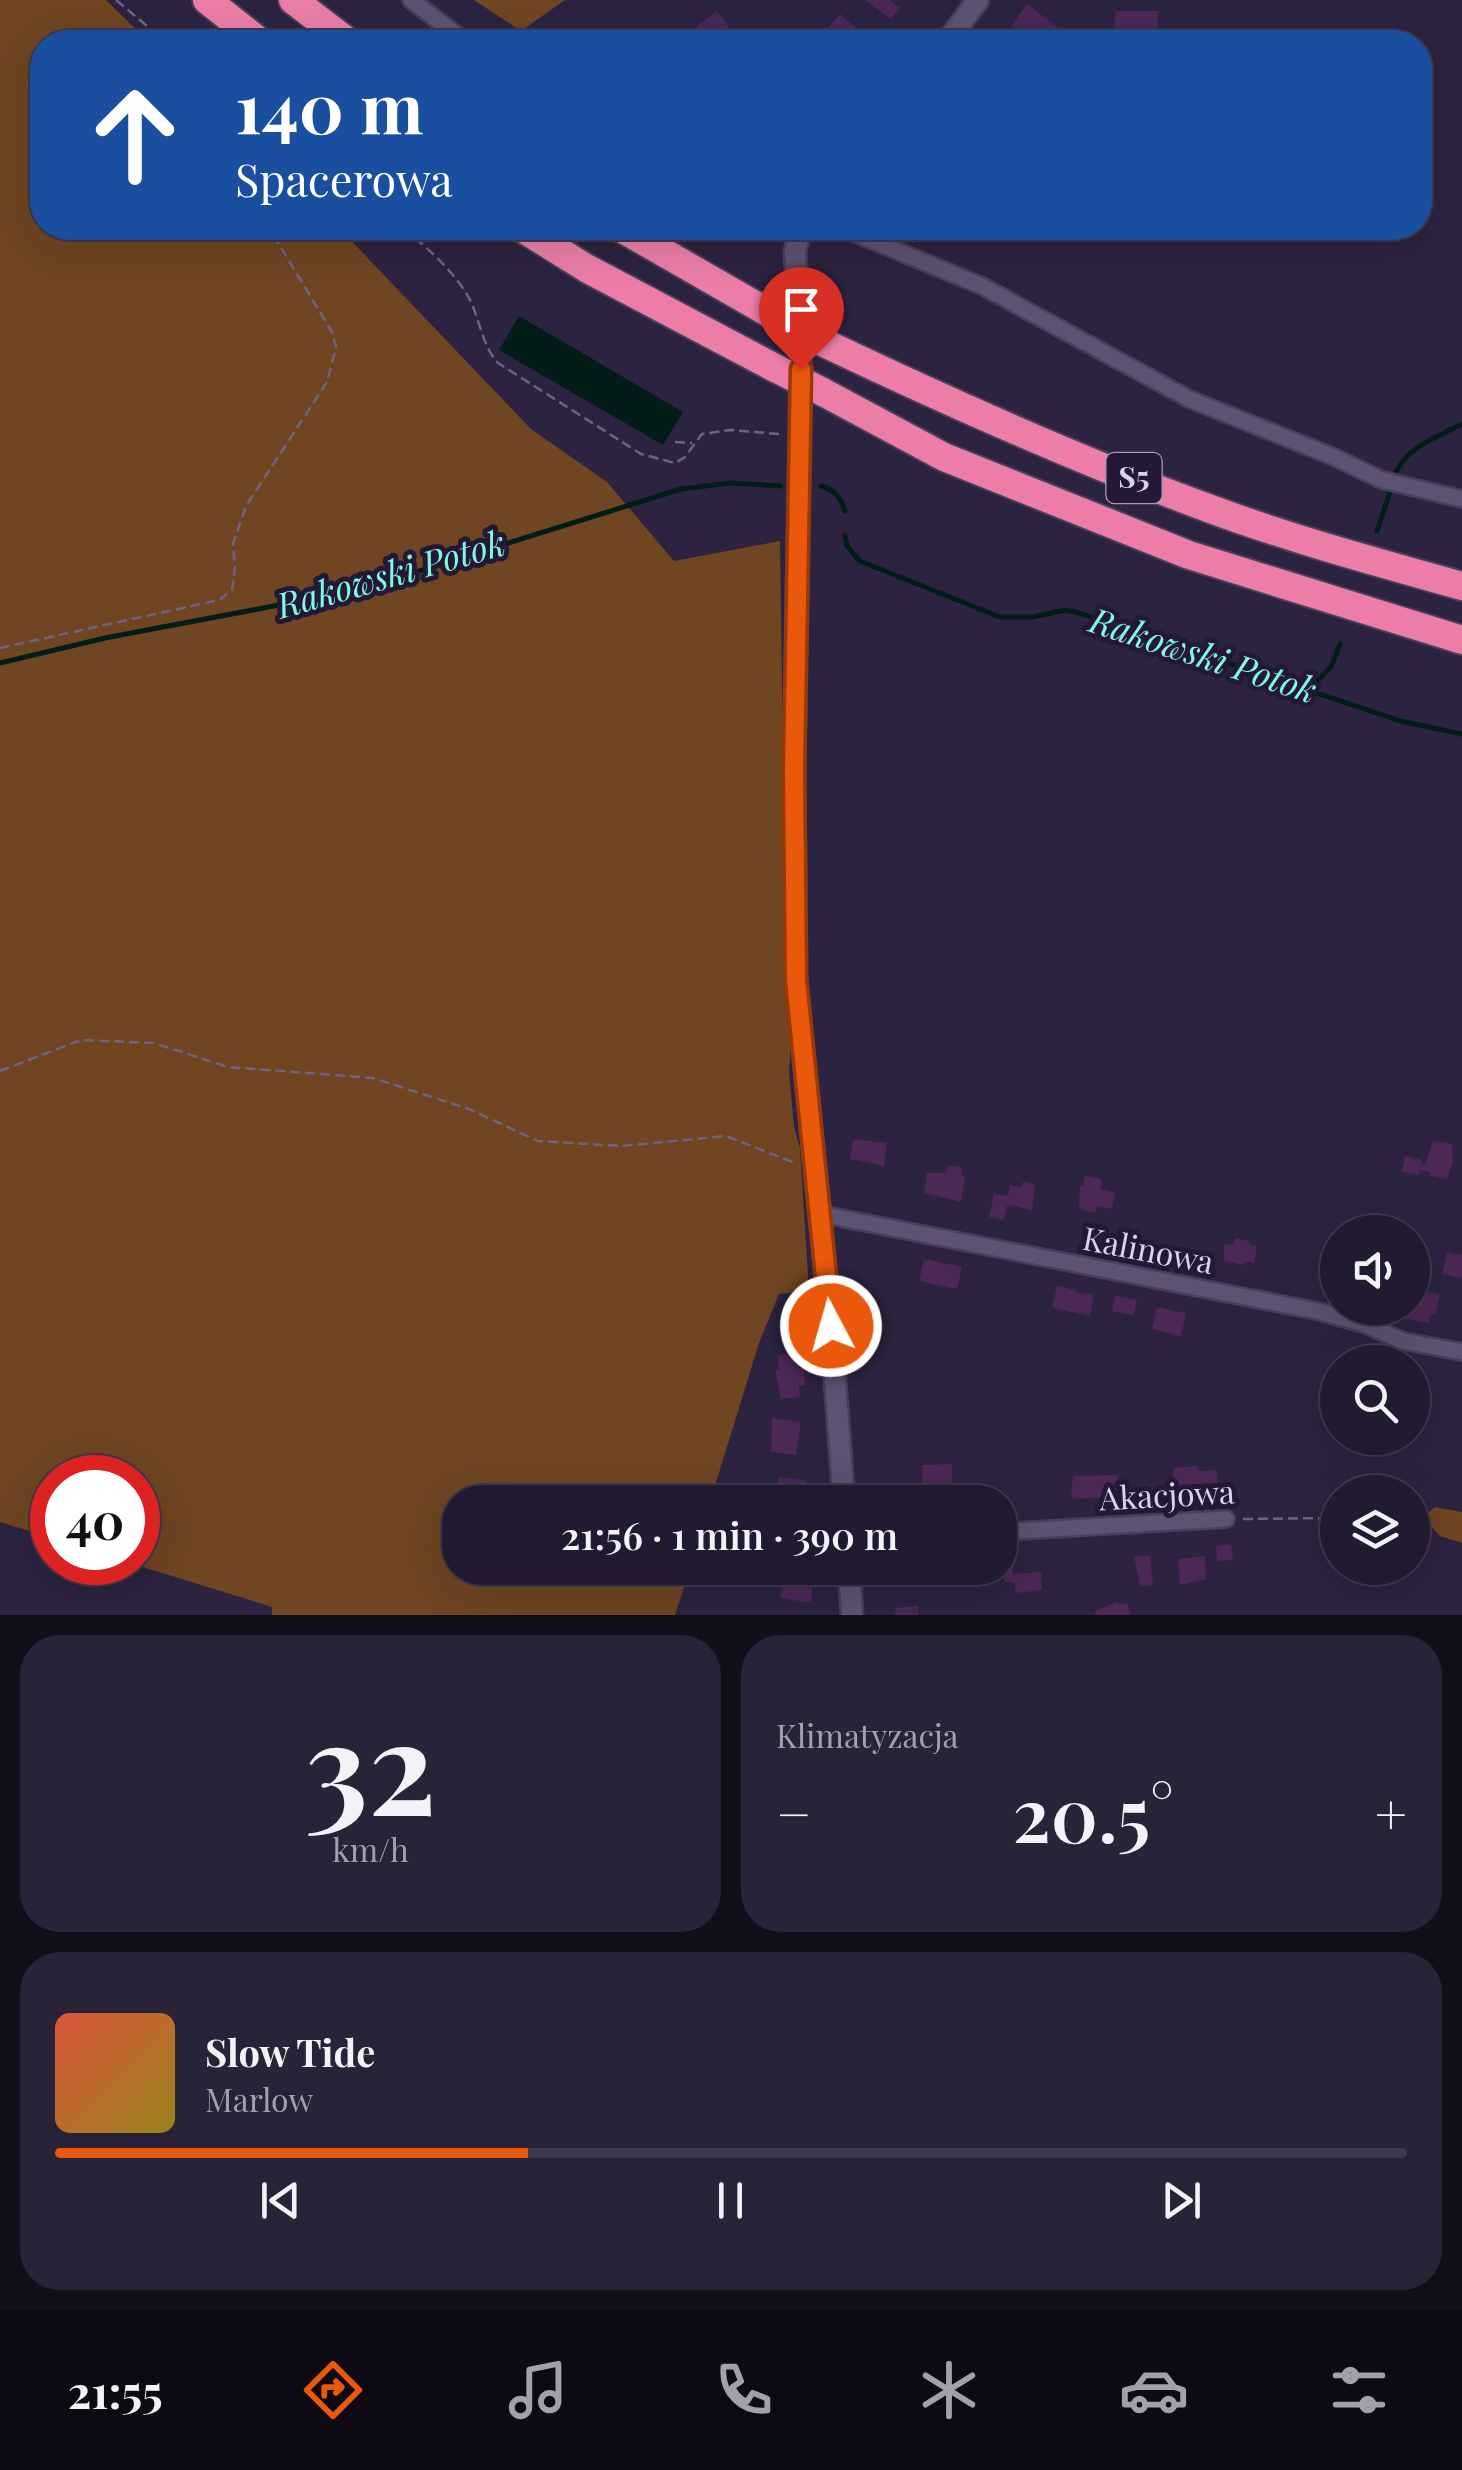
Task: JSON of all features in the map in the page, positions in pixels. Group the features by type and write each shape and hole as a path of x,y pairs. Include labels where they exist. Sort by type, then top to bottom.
{"highway":[{"path":"207,0 245,30"},
{"path":"293,0 332,30"},
{"name":"S5","path":"541,240 586,268 944,456 1189,556 1462,640"},
{"name":"S5","path":"642,240 818,340 975,414 1208,508 1337,551 1462,586"}],"street":[{"path":"410,0 450,30"},
{"path":"956,30 978,0"},
{"path":"797,240 794,251 801,435 794,770 796,980 843,1485"},
{"path":"871,240 982,286 1189,398 1382,480 1462,500"},
{"name":"Kalinowa","path":"820,1214 1317,1312 1364,1324 1403,1341 1462,1352"},
{"name":"Akacjowa","path":"1017,1531 1226,1518"},
{"path":"850,1585 852,1615"}],"path":[{"path":"116,0 152,30"},
{"path":"0,648 219,600 232,590 236,568 233,544 246,506 327,382 336,348 332,332 276,240"},
{"path":"416,240 458,282 471,302 491,356 498,363 642,454 675,463 685,457 702,434 730,430 801,435"},
{"path":"675,442 694,443"},
{"path":"0,1071 81,1040 154,1043 228,1067 373,1078 468,1110 538,1141 621,1146 726,1136 814,1173"},
{"name":"Akacjowa","path":"1226,1518 1320,1518"}],"shaded area":[{"path":"0,0 106,0 137,30 30,30 30,240 350,240 531,429 607,482 674,561 780,541 789,1071 800,1148 809,1291 779,1294 759,1343 715,1485 442,1485 442,1585 685,1585 675,1615 272,1615 272,1607 160,1572 160,1455 30,1455 30,1531 0,1522"},
{"path":"474,0 565,0 522,30"},
{"path":"519,316 683,412 663,445 499,350"},
{"path":"1435,1507 1462,1512 1462,1543 1440,1536 1430,1525 1430,1511"}],"building":[{"path":"865,0 889,0 900,8 891,19"},
{"path":"1027,4 1060,29 1016,30 1011,26"},
{"path":"717,11 729,27 700,30 697,26"},
{"path":"1115,11 1158,11 1157,30 1115,30"},
{"path":"840,14 858,30 826,30"},
{"path":"853,1139 887,1143 884,1166 850,1159"},
{"path":"1433,1141 1452,1144 1453,1162 1447,1179 1420,1170 1419,1175 1402,1172 1405,1156 1422,1160 1425,1165"},
{"path":"948,1165 962,1167 961,1175 965,1176 961,1202 924,1193 927,1173 946,1173"},
{"path":"1085,1176 1102,1179 1100,1189 1115,1192 1112,1209 1097,1206 1095,1213 1079,1209 1080,1186"},
{"path":"1023,1182 1035,1184 1032,1211 1014,1205 1007,1206 1004,1220 989,1217 994,1194 1008,1196 1010,1185 1022,1188"},
{"path":"1235,1238 1257,1246 1254,1263 1224,1261 1224,1245 1234,1244"},
{"path":"1447,1252 1462,1255 1462,1278 1442,1274"},
{"path":"924,1259 962,1267 957,1289 919,1281"},
{"path":"1057,1286 1094,1294 1090,1316 1052,1308"},
{"path":"1430,1292 1440,1294 1435,1315 1431,1314 1430,1318"},
{"path":"1115,1296 1137,1300 1134,1315 1112,1311"},
{"path":"1157,1307 1186,1313 1181,1336 1152,1329"},
{"path":"797,1354 798,1368 804,1368 805,1385 799,1385 800,1397 781,1399 775,1370 779,1370 778,1355"},
{"path":"772,1418 801,1422 796,1455 771,1452"},
{"path":"952,1464 953,1485 923,1485 922,1465"},
{"path":"1197,1466 1198,1471 1217,1470 1218,1489 1174,1496 1173,1468"},
{"path":"1117,1475 1118,1496 1071,1496 1073,1476"},
{"path":"778,1477 807,1480 806,1485 777,1485"},
{"path":"1231,1544 1233,1560 1217,1561 1216,1546"},
{"path":"1150,1555 1153,1585 1140,1586 1134,1557"},
{"path":"1205,1556 1206,1579 1180,1585 1178,1559"},
{"path":"1041,1572 1042,1590 1016,1593 1017,1574"},
{"path":"782,1585 813,1585 811,1603 780,1598"},
{"path":"1127,1603 1131,1615 1096,1615 1095,1610"},
{"path":"918,1606 918,1615 896,1615 895,1608"}],"waterway":[{"path":"1395,475 1414,450 1462,424"},
{"name":"Rakowski Potok","path":"0,663 105,638 333,598 681,489 730,483 780,486"},
{"name":"Rakowski Potok","path":"821,486 836,495 845,511"},
{"path":"1377,531 1390,492"},
{"name":"Rakowski Potok","path":"845,535 847,546 860,561 1000,617 1032,617 1065,610 1079,613 1400,721 1462,734"},
{"path":"1307,691 1331,667 1340,644"}],"route":[{"path":"801,369 794,770 796,980 831,1326"}]}
